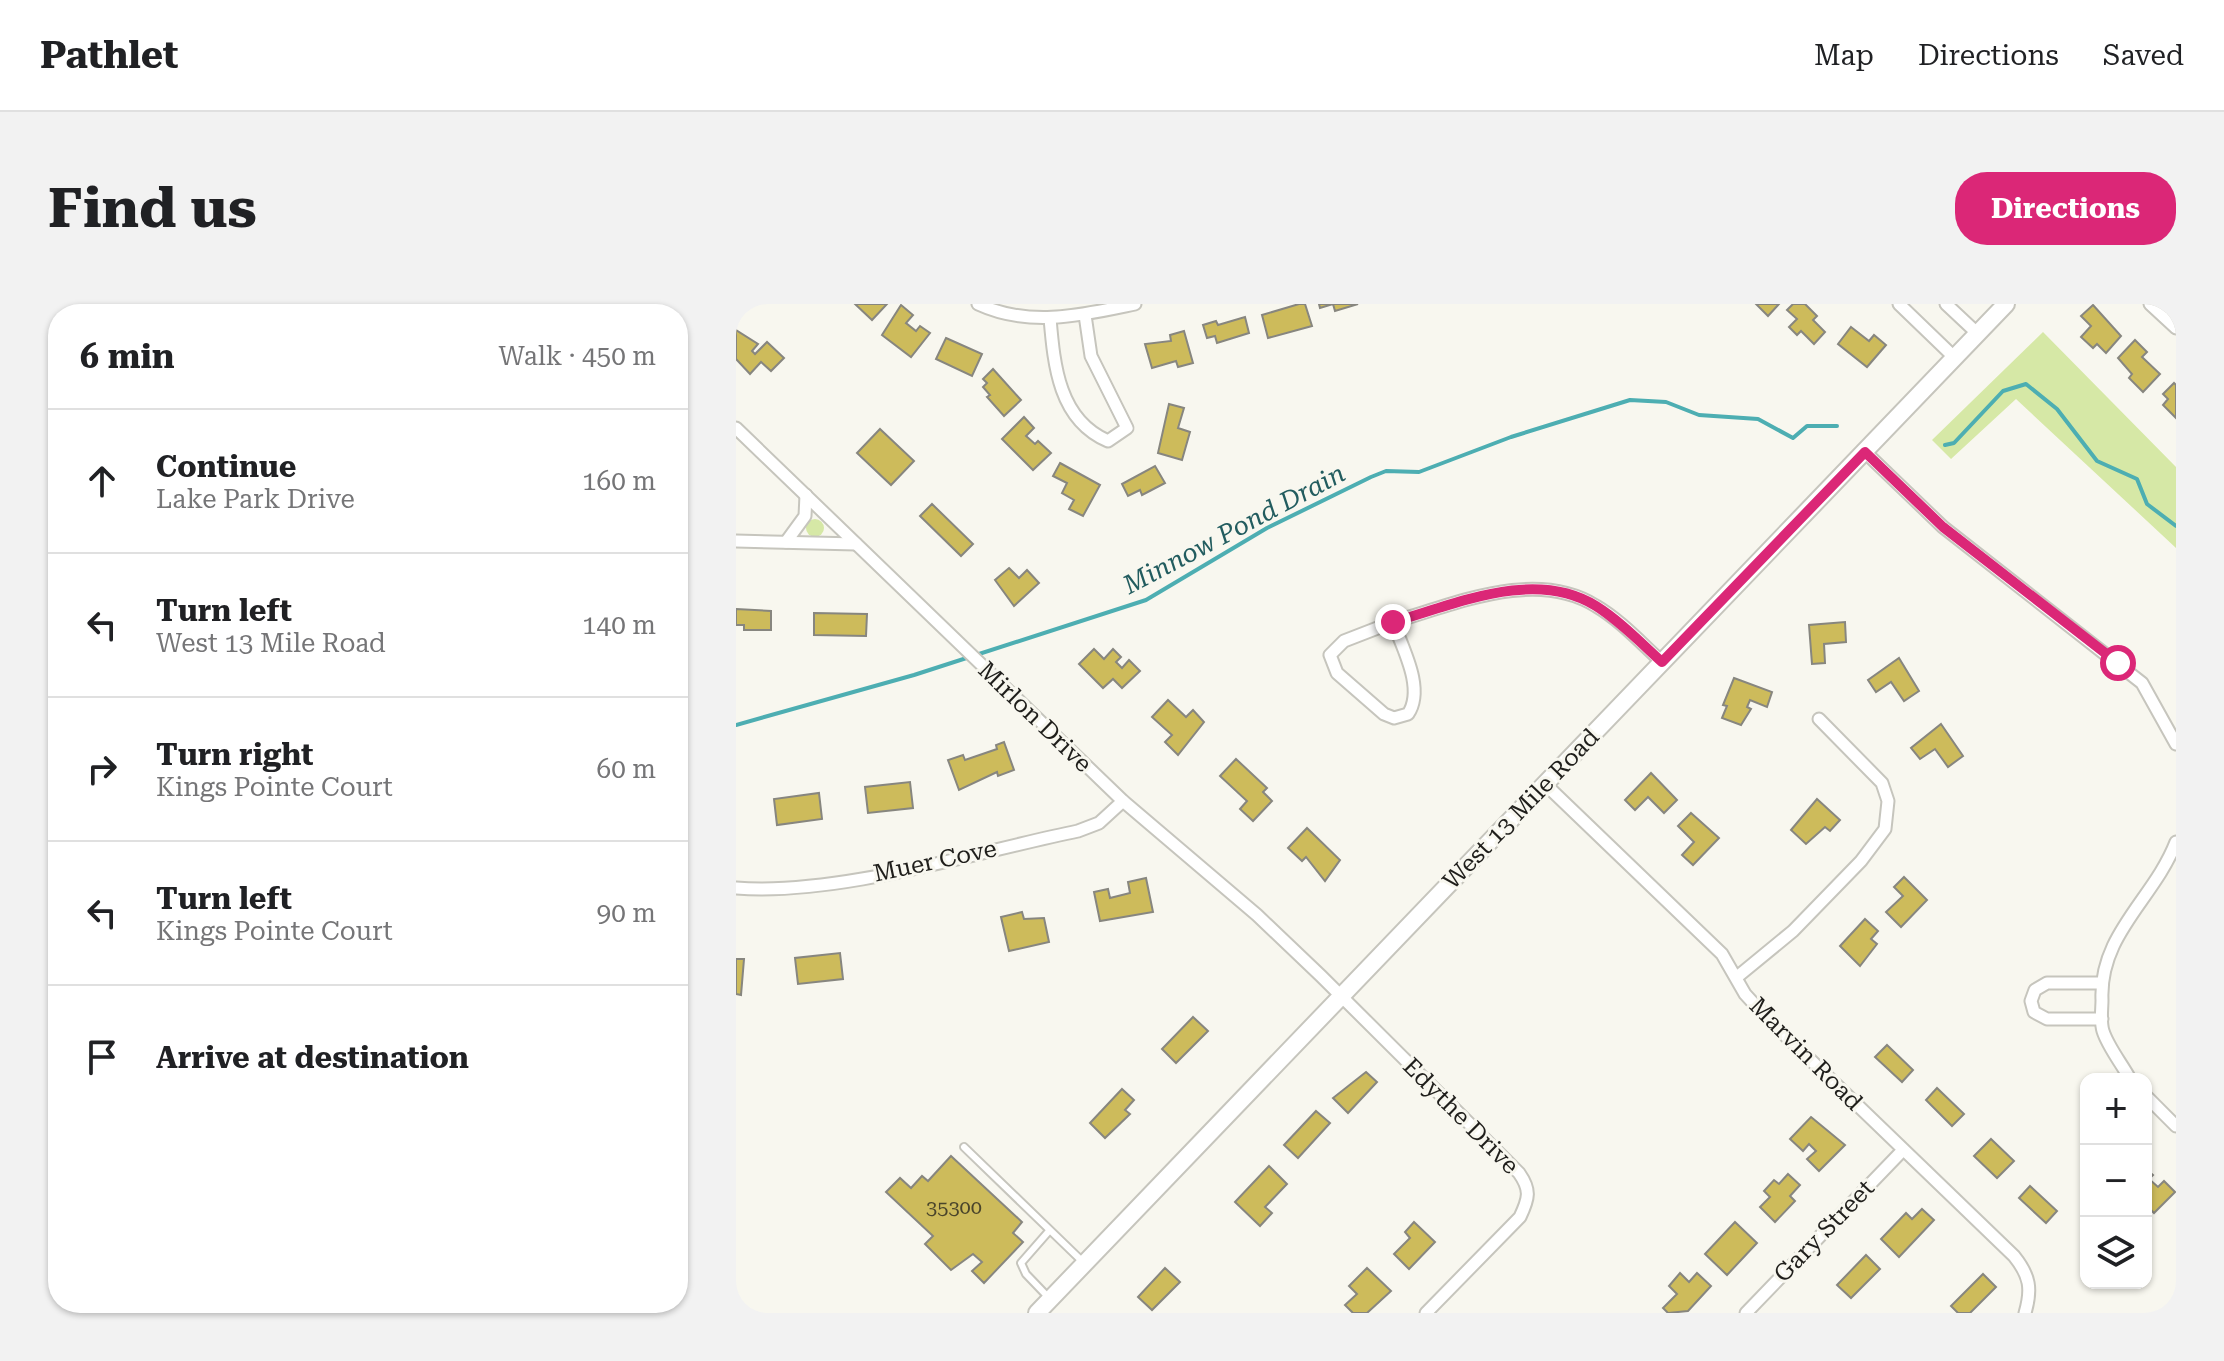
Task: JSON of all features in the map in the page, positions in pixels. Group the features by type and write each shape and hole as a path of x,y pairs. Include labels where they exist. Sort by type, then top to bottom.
{"street":[{"path":"978,304 1018,316 1050,318 1085,315 1135,304"},
{"path":"1899,304 1955,358"},
{"path":"1946,304 1978,334"},
{"name":"West 13 Mile Road","path":"1037,1313 2006,304"},
{"path":"2150,304 2176,328"},
{"path":"1050,318 1054,371 1066,399 1091,434 1108,441 1127,428 1091,356 1085,315"},
{"name":"Mirlon Drive","path":"736,428 1123,801 1257,915 1342,996"},
{"path":"1865,452 1943,527 2142,683 2176,744"},
{"path":"786,542 801,526 806,495"},
{"path":"736,541 856,544"},
{"path":"1393,622 1415,692 1415,704 1408,714 1394,718 1384,714 1337,673 1330,655 1344,641 1393,622 1488,595 1525,589 1564,591 1598,607 1662,662"},
{"path":"1737,977 1793,931 1861,861 1885,829 1888,801 1882,783 1819,719"},
{"name":"Marvin Road","path":"1545,784 1722,954 1745,994 1767,1018 2014,1256 2026,1271 2031,1291 2025,1313"},
{"name":"Muer Cove","path":"736,888 766,890 866,877 1078,831 1099,823 1123,801"},
{"path":"2127,1073 2103,1030 2101,983 2107,956 2123,923 2168,863 2176,842"},
{"path":"2101,983 2047,983 2035,990 2031,1001 2034,1012 2047,1019 2102,1019"},
{"name":"Edythe Drive","path":"1342,996 1528,1185 1529,1198 1520,1217 1426,1313"},
{"path":"2152,1102 2176,1126"},
{"name":"Gary Street","path":"1746,1313 1903,1150"}],"lane":[{"path":"964,1147 1084,1263"},
{"path":"1049,1231 1021,1263 1026,1274 1050,1299"}],"green space":[{"path":"2043,332 2176,467 2176,548 2016,399 1951,459 1932,440"},
{"path":"811,519 819,519 824,528 822,535 811,537 806,532 806,524"}],"building":[{"path":"855,304 887,304 872,320"},
{"path":"1305,304 1312,326 1268,338 1262,315"},
{"path":"1333,304 1358,304 1335,311"},
{"path":"1756,304 1779,304 1768,316"},
{"path":"1793,304 1805,304 1817,316 1813,320 1825,332 1814,344 1801,331 1797,335 1789,327 1797,319 1787,310"},
{"path":"901,305 913,315 906,323 916,331 920,326 930,333 911,357 882,335"},
{"path":"2093,305 2121,336 2106,353 2097,344 2093,348 2081,337 2091,326 2081,316"},
{"path":"1245,317 1249,333 1217,343 1215,336 1207,338 1203,325 1216,321 1218,325"},
{"path":"1851,327 1869,341 1874,335 1886,345 1867,367 1838,344"},
{"path":"736,330 758,344 752,351 755,354 767,342 784,358 771,371 761,362 750,374 736,359"},
{"path":"1184,331 1193,363 1178,367 1176,361 1152,368 1145,344 1171,341 1170,335"},
{"path":"946,338 982,354 972,376 936,359"},
{"path":"2135,340 2147,352 2142,357 2160,374 2143,392 2129,378 2132,374 2118,358"},
{"path":"993,369 1021,400 1004,416 987,397 990,395 983,387 987,383 983,379"},
{"path":"2174,383 2176,418 2163,405 2168,399 2163,394"},
{"path":"1169,404 1184,408 1178,428 1190,432 1182,460 1158,453"},
{"path":"1024,417 1034,428 1026,436 1035,444 1038,441 1051,453 1033,470 1002,439"},
{"path":"880,429 914,461 891,485 857,453"},
{"path":"1060,463 1100,485 1083,516 1069,509 1074,500 1062,493 1067,483 1053,476"},
{"path":"1155,466 1165,483 1142,495 1140,490 1128,496 1122,484"},
{"path":"932,504 973,544 961,556 920,516"},
{"path":"1009,568 1019,578 1027,570 1039,583 1014,606 995,580"},
{"path":"736,609 771,611 771,630 744,630 744,625 736,625"},
{"path":"814,613 867,614 866,636 814,635"},
{"path":"1845,622 1846,642 1824,644 1825,663 1812,664 1809,625"},
{"path":"1094,649 1104,659 1113,649 1121,657 1116,662 1122,668 1129,660 1140,671 1122,688 1113,679 1103,688 1079,664"},
{"path":"1899,658 1919,691 1904,701 1891,682 1876,692 1868,680"},
{"path":"1734,678 1772,692 1767,707 1750,700 1747,707 1751,709 1741,725 1722,718 1727,706 1723,705"},
{"path":"1168,700 1186,717 1193,710 1204,722 1178,755 1165,742 1172,735 1152,717"},
{"path":"1941,724 1963,756 1948,767 1935,749 1920,759 1911,748"},
{"path":"1004,742 1014,770 998,776 997,772 959,790 948,760 963,755 965,760 997,749 996,745"},
{"path":"1236,759 1267,788 1263,792 1272,801 1253,821 1240,809 1247,801 1220,776"},
{"path":"1651,773 1677,800 1664,813 1648,797 1635,810 1625,800"},
{"path":"910,782 913,808 868,813 865,787"},
{"path":"819,793 822,819 777,825 774,799"},
{"path":"1817,799 1840,820 1830,831 1825,827 1806,844 1791,830"},
{"path":"1691,813 1719,838 1693,865 1682,855 1694,842 1678,826"},
{"path":"1307,828 1340,860 1325,881 1306,857 1302,861 1288,848"},
{"path":"1904,877 1927,900 1901,927 1886,912 1903,896 1894,887"},
{"path":"1146,878 1153,912 1100,921 1094,892 1108,889 1110,898 1130,893 1128,882"},
{"path":"1022,912 1024,919 1044,918 1049,942 1009,951 1001,917"},
{"path":"1865,919 1878,931 1871,939 1877,944 1860,966 1840,946"},
{"path":"840,953 843,979 798,984 795,958"},
{"path":"736,959 744,959 741,995 736,994"},
{"path":"1193,1017 1208,1031 1176,1063 1162,1049"},
{"path":"1887,1045 1913,1070 1902,1082 1875,1057"},
{"path":"1366,1072 1377,1082 1348,1113 1333,1098"},
{"path":"1937,1088 1964,1114 1952,1126 1926,1100"},
{"path":"1122,1089 1134,1100 1125,1110 1130,1114 1105,1138 1090,1123"},
{"path":"1316,1111 1330,1123 1298,1158 1284,1145"},
{"path":"1811,1117 1845,1145 1819,1171 1807,1159 1816,1151 1809,1144 1803,1151 1790,1139"},
{"path":"1991,1139 2014,1161 1997,1178 1974,1156"},
{"path":"951,1156 1022,1222 1013,1233 1023,1242 984,1283 972,1271 982,1262 973,1254 951,1270 925,1244 933,1236 886,1192 900,1178 911,1188 922,1176 928,1181"},
{"path":"1269,1166 1287,1184 1265,1207 1272,1213 1260,1226 1235,1202"},
{"path":"1788,1174 1800,1185 1790,1196 1795,1201 1775,1222 1760,1207 1770,1197 1764,1191 1774,1180 1779,1184"},
{"path":"2164,1181 2175,1192 2154,1213 2152,1182 2158,1187"},
{"path":"2030,1186 2057,1211 2046,1223 2019,1198"},
{"path":"1922,1209 1934,1220 1899,1257 1881,1239 1906,1213 1912,1219"},
{"path":"1414,1222 1435,1242 1409,1269 1394,1254 1410,1238 1405,1232"},
{"path":"1735,1222 1757,1243 1727,1275 1705,1254"},
{"path":"1866,1255 1880,1269 1851,1298 1837,1285"},
{"path":"1165,1268 1180,1282 1152,1310 1138,1297"},
{"path":"1367,1268 1391,1291 1367,1313 1353,1313 1345,1305 1357,1294 1349,1286"},
{"path":"1680,1273 1689,1282 1697,1273 1711,1286 1688,1311 1668,1313 1663,1308 1677,1294 1669,1286"},
{"path":"1983,1274 1996,1287 1970,1313 1958,1313 1951,1306"}],"waterway":[{"name":"Minnow Pond Drain","path":"1945,445 1954,443 2003,391 2026,384 2057,409 2097,461 2137,479 2147,504 2176,526"},
{"name":"Minnow Pond Drain","path":"736,725 914,675 1146,600 1267,528 1371,477 1386,471 1419,472 1511,437 1630,400 1666,402 1699,415 1758,419 1793,438 1807,426 1837,426"}],"route":[{"path":"1393,622 1488,595 1525,589 1564,591 1598,607 1662,662 1865,452 1943,527 2118,663"}]}
